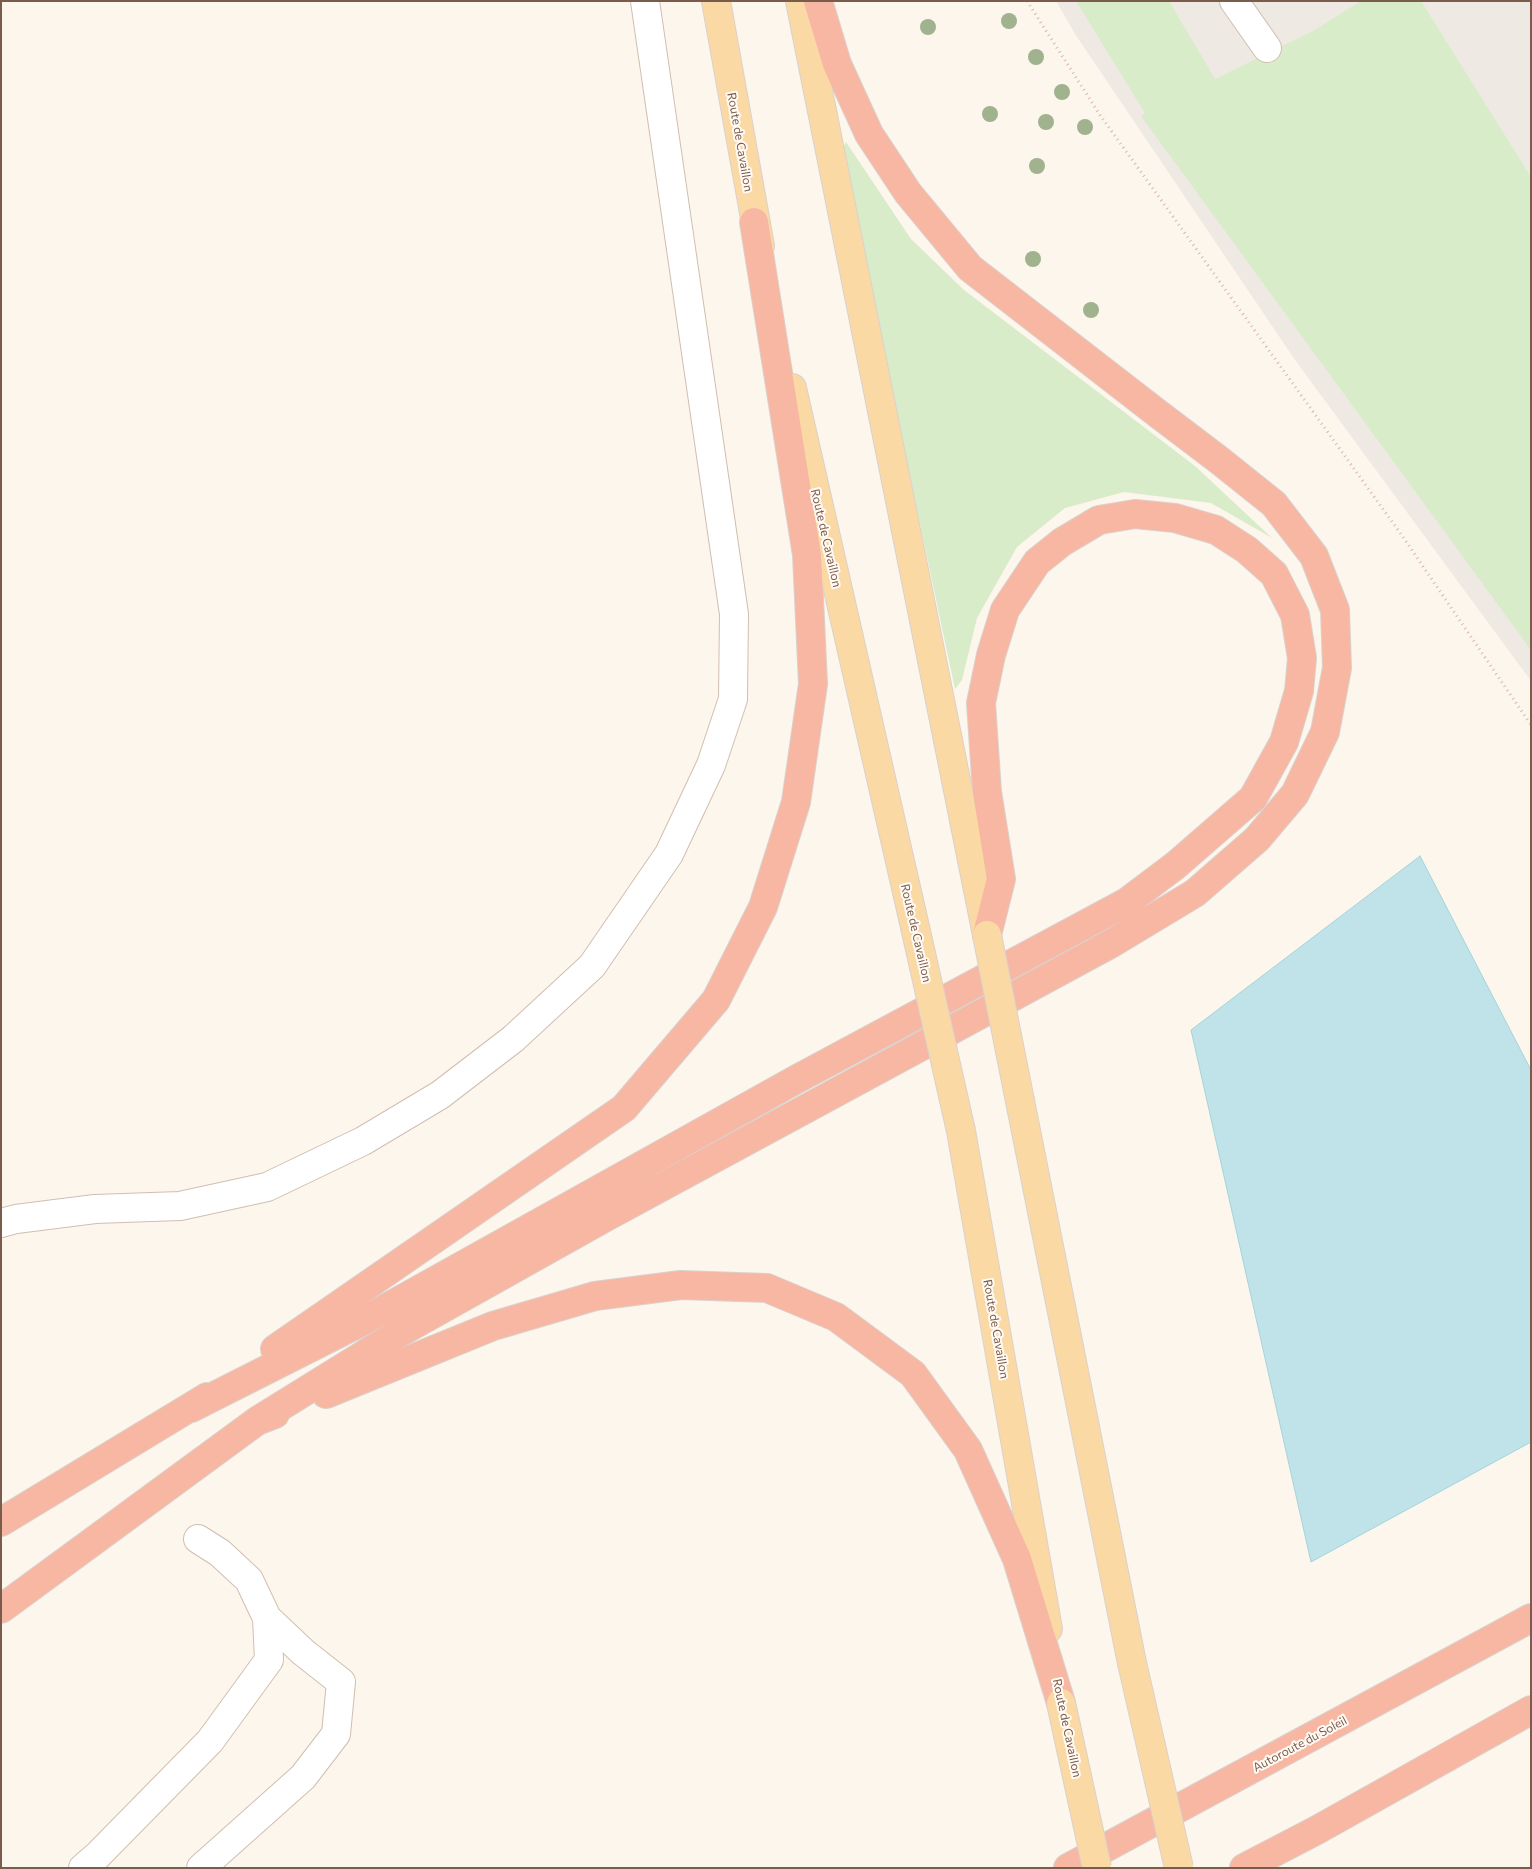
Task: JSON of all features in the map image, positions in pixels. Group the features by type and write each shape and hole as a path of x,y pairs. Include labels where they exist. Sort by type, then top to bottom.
{"highway":[{"path":"1,1609 257,1421 408,1328 606,1217 1112,942 1195,893 1257,839 1295,794 1325,732 1337,668 1335,610 1314,556 1274,504 970,268 908,193 869,134 838,64 818,1"},
{"path":"192,1408 624,1108 716,1000 763,907 796,802 813,684 807,555 754,222"},
{"path":"1,1522 192,1408 361,1322 797,1079 1127,902 1176,865 1253,798 1284,742 1299,691 1302,658 1295,615 1274,574 1248,550 1216,530 1175,518 1135,514 1099,520 1062,542 1037,562 1005,610 991,655 981,703 987,792 990,886 987,935"},
{"path":"257,1421 493,1326 595,1296 681,1285 768,1288 836,1317 913,1374 968,1450 1016,1560 1061,1703"},
{"name":"Autoroute du Soleil","path":"1068,1868 1531,1618"},
{"path":"1244,1868 1326,1825 1531,1710"}],"main road":[{"name":"Route de Cavaillon","path":"716,1 754,222 961,1131 1061,1703 1097,1868"},
{"path":"800,1 990,886"},
{"path":"987,935 1132,1663 1179,1868"}],"street":[{"path":"1,1222 94,1209 180,1206 267,1187 363,1141 440,1095 513,1038 592,966 669,854 711,765 733,699 734,614 645,1"},
{"path":"1234,1 1267,48"},
{"path":"84,1868 210,1741 270,1660 267,1618 249,1580 220,1553 198,1539"},
{"path":"201,1868 304,1777 336,1734 341,1682 303,1652 267,1618"}],"path":[{"path":"1027,1 1100,115 1403,537 1531,725"}],"shaded area":[{"path":"1056,1 1531,1 1531,681 1295,360 1075,34"}],"green space":[{"path":"1076,1 1169,1 1215,79 1313,31 1361,1 1421,1 1531,177 1531,650 1141,116 1145,113"},
{"path":"846,142 911,239 964,290 1195,466 1272,538 1211,503 1124,492 1065,508 1017,547 977,618 962,680 955,689 841,152"}],"water":[{"path":"1420,856 1531,1070 1531,1442 1311,1562 1191,1030"}]}
